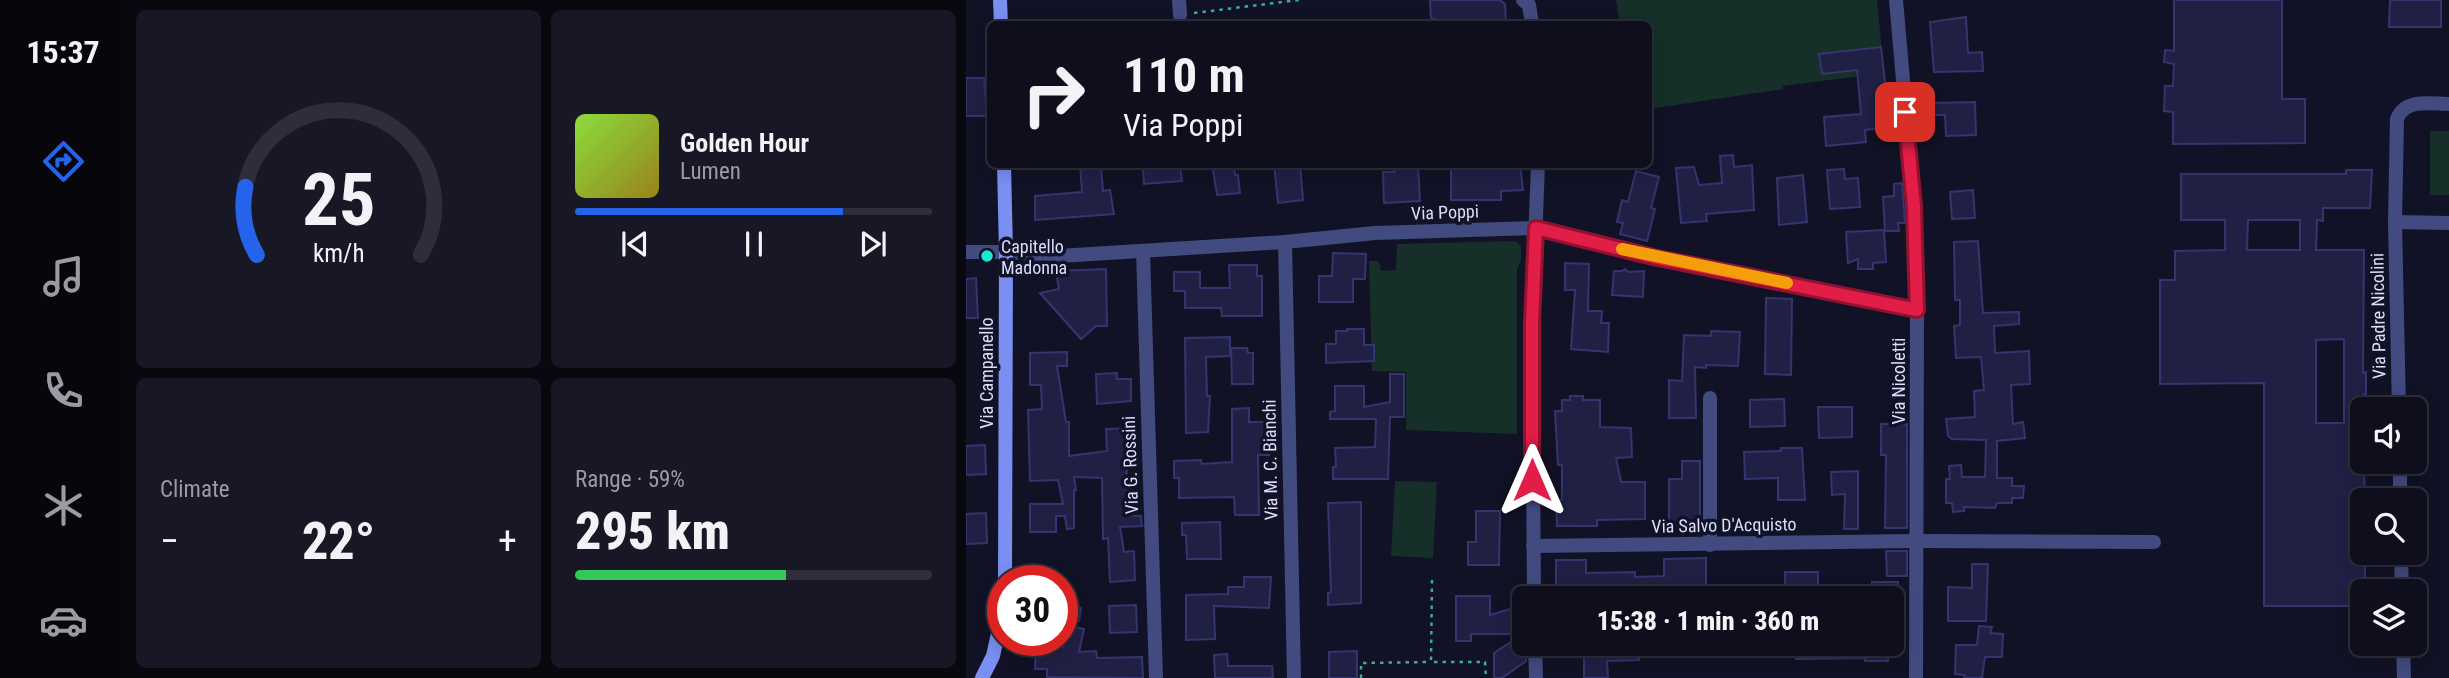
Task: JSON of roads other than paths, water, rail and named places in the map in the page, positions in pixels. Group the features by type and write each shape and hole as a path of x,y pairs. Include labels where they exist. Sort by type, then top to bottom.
{"main road":[{"path":"1000,0 1001,21"},
{"name":"Via Campanello","path":"1004,168 1004,565"},
{"path":"982,678 993,656"}],"street":[{"name":"Via Nicoletti","path":"1896,0 1914,206 1917,310 1916,678"},
{"path":"1527,2 1531,21"},
{"name":"Via Padre Nicolini","path":"2399,397 2395,222 2397,119 2400,111 2412,104 2449,104"},
{"path":"1534,586 1532,323 1538,168"},
{"path":"2395,222 2449,223"},
{"name":"Via Poppi","path":"966,252 1059,256 1285,242 1375,233 1536,228 1653,257 1917,310"},
{"name":"Via M. C. Bianchi","path":"1285,242 1294,678"},
{"name":"Via G. Rossini","path":"1143,251 1156,678"},
{"path":"1710,398 1710,545"},
{"name":"Via Salvo D'Acquisto","path":"1533,546 1916,541 2154,542"},
{"path":"1535,656 1536,678"},
{"path":"2403,656 2404,678"}],"place":[{"name":"Capitello Madonna","path":"987,256"}]}
